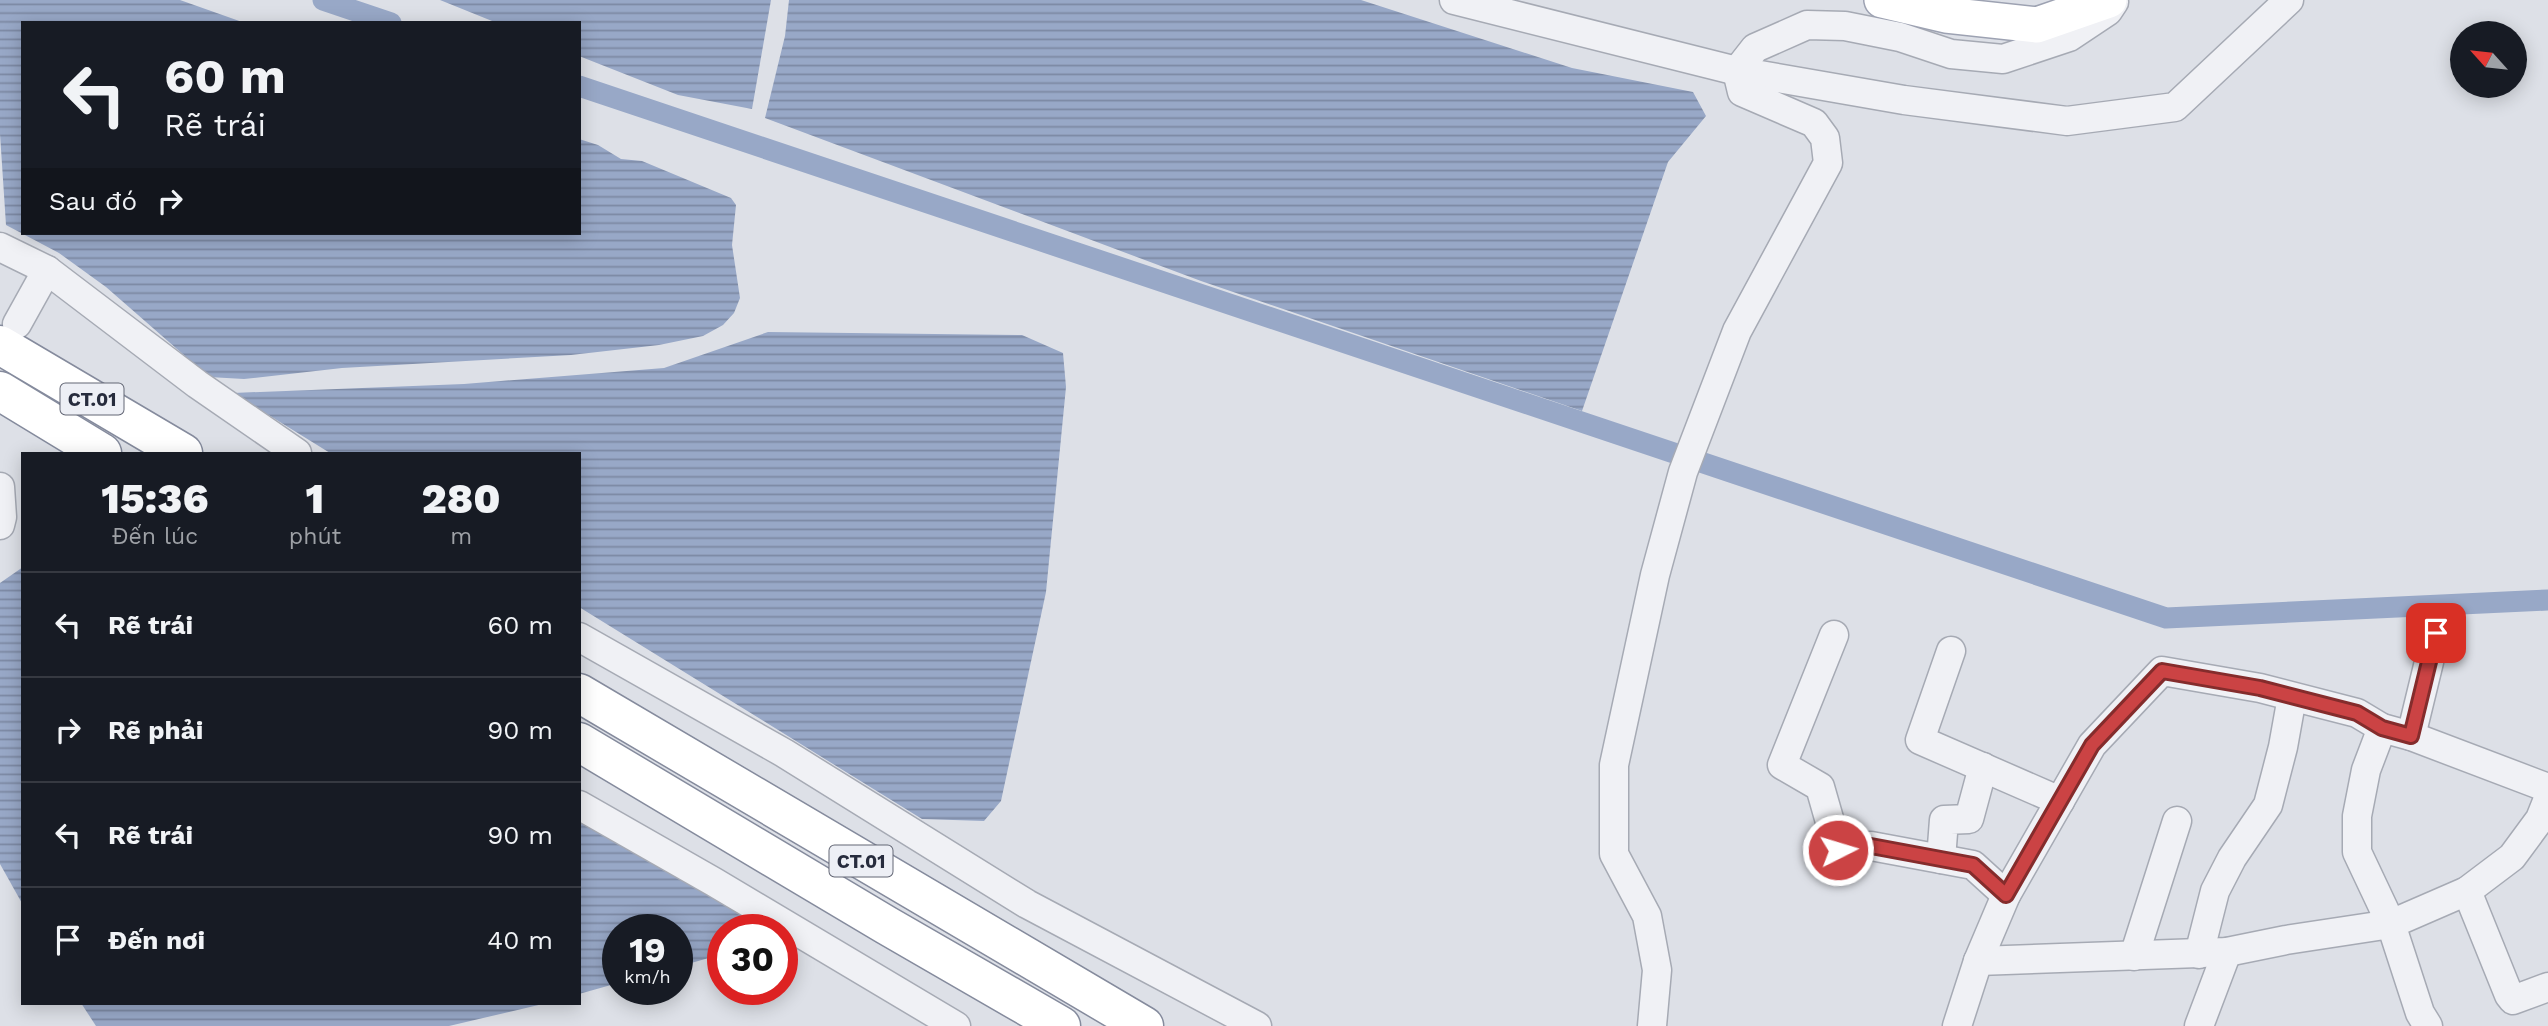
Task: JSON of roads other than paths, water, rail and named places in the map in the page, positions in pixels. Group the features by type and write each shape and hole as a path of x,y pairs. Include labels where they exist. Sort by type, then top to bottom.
{"highway":[{"name":"CT.01","path":"9,334 182,452"},
{"name":"CT.01","path":"0,391 100,452"},
{"name":"CT.01","path":"581,693 1144,1026"},
{"name":"CT.01","path":"581,743 1061,1026"}],"main road":[{"path":"1882,0 1946,15 2037,25 2109,0"}],"street":[{"path":"1454,0 1737,71 1904,100 2067,121 2175,107 2289,0"},
{"path":"1737,71 1755,48 1807,25 1845,26 1900,37 1951,54 2003,60 2069,37 2108,11 2115,0"},
{"path":"1652,1026 1657,970 1647,916 1614,854 1614,765 1655,575 1682,472 1737,331 1828,163 1825,138 1814,123 1742,92 1737,71"},
{"path":"0,247 47,270 197,384 296,452"},
{"path":"9,334 47,270"},
{"path":"0,525 0,487 21,495"},
{"path":"2411,736 2436,633"},
{"path":"1834,635 1782,765 1820,787 1838,850 1871,846 1973,865 2006,895"},
{"path":"581,637 784,753 1027,904 1257,1026"},
{"path":"1951,651 1920,740 2060,801"},
{"path":"1957,1026 1978,961 2006,895 2092,745 2162,671 2260,688 2357,713 2382,728 2411,736 2548,788"},
{"path":"2199,954 2215,891 2232,858 2267,805 2283,747 2292,697"},
{"path":"2382,728 2367,770 2357,816 2357,852 2391,924 2420,1013 2428,1026"},
{"path":"1941,859 1944,820 1969,819 1983,767"},
{"path":"1978,961 2227,953 2286,940 2391,924 2467,891 2512,857 2540,819 2548,799"},
{"path":"581,807 714,882 956,1026"},
{"path":"2134,956 2178,821"},
{"path":"2467,891 2508,995 2513,1000 2519,999 2548,987"},
{"path":"2199,1026 2227,953"}],"water":[{"path":"0,0 180,0 239,21 21,21 21,233 6,225 0,134"},
{"path":"440,0 771,0 752,109 678,95 581,57 581,21 492,21"},
{"path":"789,0 1361,0 1572,68 1693,92 1706,116 1668,162 1582,411 1201,281 765,118 785,36"},
{"path":"581,140 598,145 621,159 642,161 731,198 736,205 732,245 740,298 734,313 723,325 703,336 659,345 571,355 342,368 244,379 209,377 106,287 59,253 25,235 581,235"},
{"path":"768,332 1022,335 1063,353 1066,387 1046,592 1001,801 984,821 922,819 581,608 581,452 328,452 233,393 464,384 664,368"},
{"path":"21,568 21,901 0,864 0,583"},
{"path":"581,820 745,914 707,914 707,959 693,962 693,914 602,914 602,988 581,993"},
{"path":"82,1005 538,1005 449,1026 96,1026"}],"waterway":[{"path":"323,0 385,21"},
{"path":"581,87 2166,618 2548,600"}]}
